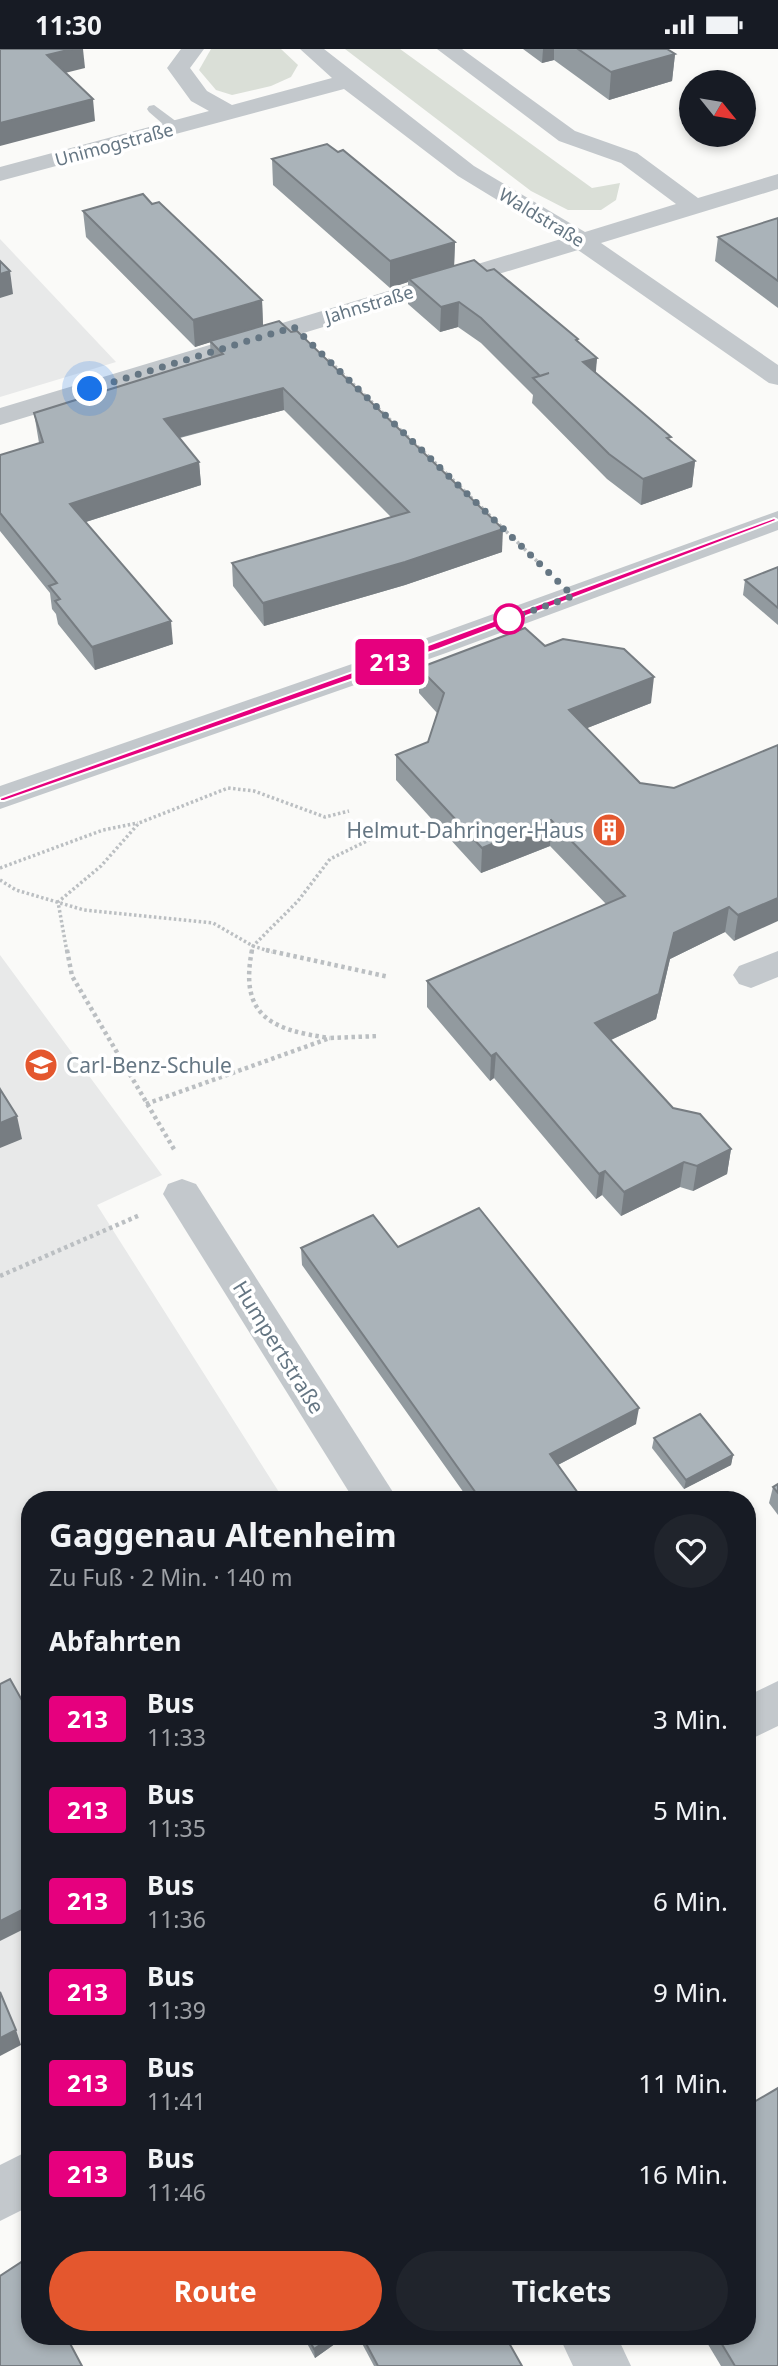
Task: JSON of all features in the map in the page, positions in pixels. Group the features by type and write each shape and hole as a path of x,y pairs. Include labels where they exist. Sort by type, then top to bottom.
{"street":[{"path":"193,49 178,68 199,96 226,112"},
{"name":"Waldstraße","path":"311,49 348,81 466,171 579,239 778,377"},
{"path":"448,49 567,136 629,158 695,207"},
{"name":"Unimogstraße","path":"0,174 348,81"},
{"name":"Jahnstraße","path":"0,417 579,239 778,181"},
{"path":"0,798 573,596 778,520"},
{"name":"Humpertstraße","path":"182,1193 371,1491"},
{"path":"756,1715 778,1702"},
{"path":"0,2195 21,2182"},
{"path":"591,2345 604,2366"}],"lane":[{"path":"154,109 176,128"}],"path":[{"path":"294,327 573,596"},
{"path":"0,868 103,830 139,823 228,788 254,791 325,817 349,811"},
{"path":"58,902 101,866 139,823"},
{"path":"373,838 330,859 298,901 253,946 248,972 251,995 258,1012 275,1024 300,1034 330,1038 379,1036"},
{"path":"0,880 16,890 84,910 213,923 253,946 295,958 389,977"},
{"path":"58,902 72,976 177,1155 182,1193"},
{"path":"146,1104 330,1038"},
{"path":"0,1276 111,1225 144,1213"}],"shaded area":[{"path":"211,49 281,49 298,65 291,77 271,86 232,95 216,90 199,70"},
{"path":"345,49 400,49 592,188 620,183 616,200 601,210 568,210 531,191"},
{"path":"0,239 116,362 0,397"},
{"path":"0,955 162,1175 97,1205 278,1491 21,1491 21,2043 0,2056"}],"building":[{"path":"0,49 72,49 47,55 93,99 0,123"},
{"path":"578,49 667,49 675,54 611,72"},
{"path":"327,144 338,152 343,150 455,242 390,261 272,159"},
{"path":"143,194 152,204 159,202 262,300 193,320 83,211"},
{"path":"778,218 778,281 718,237"},
{"path":"474,260 487,271 494,269 578,339 576,340 597,358 583,362 695,461 643,479 609,454 533,378 540,376 481,318 459,302 441,307 409,279"},
{"path":"0,261 10,271 0,274"},
{"path":"279,321 291,332 297,331 503,529 405,562 263,603 232,563 409,512 283,388 164,419 199,462 70,504 171,621 92,647 55,601 60,599 49,586 57,583 0,513 0,455 43,442 34,413 223,354 210,341"},
{"path":"778,567 778,608 745,580"},
{"path":"525,628 545,646 563,639 624,649 654,677 569,710 640,783 674,788 778,745 778,898 738,915 729,907 674,933 659,994 595,1023 673,1108 700,1114 731,1149 697,1166 684,1162 624,1192 605,1171 599,1174 496,1053 491,1056 427,981 625,896 551,820 482,848 396,755 428,742 444,693 419,668"},
{"path":"0,1089 17,1116 0,1123"},
{"path":"479,1208 639,1408 550,1454 577,1491 475,1491 301,1248 373,1215 398,1247"},
{"path":"700,1414 733,1455 686,1480 654,1438"},
{"path":"10,1679 21,1699 21,1910 0,1921 0,1684"},
{"path":"0,1992 16,2030 0,2038"},
{"path":"778,2088 778,2366 735,2366 722,2345 756,2345 756,2101"},
{"path":"21,2262 21,2345 71,2345 82,2366 0,2366 0,2276"},
{"path":"367,2345 510,2345 522,2366 378,2366"}],"bus line":[{"name":"213","path":"0,798 435,646 778,520"}],"place":[{"name":"Helmut-Dahringer-Haus","path":"609,830"},
{"name":"Carl-Benz-Schule","path":"41,1065"}],"route":[{"path":"90,389 294,327 573,596 504,621 509,619"}]}
